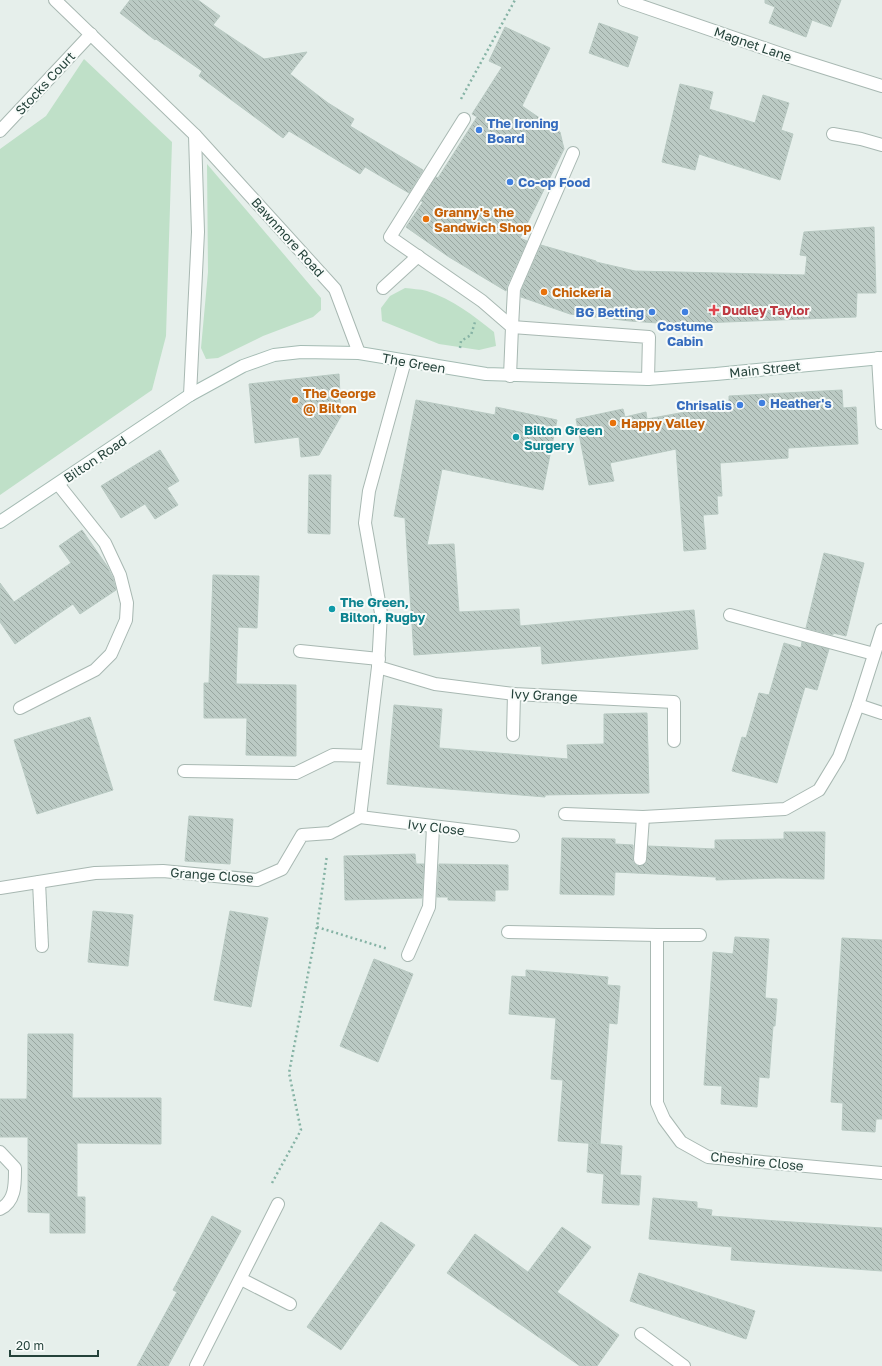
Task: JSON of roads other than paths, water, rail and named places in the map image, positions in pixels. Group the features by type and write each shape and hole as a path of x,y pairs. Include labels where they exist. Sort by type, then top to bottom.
{"street":[{"name":"Bawnmore Road","path":"55,0 195,135 335,289 359,353"},
{"name":"Magnet Lane","path":"624,0 793,58 882,86"},
{"name":"Stocks Court","path":"0,131 91,34"},
{"path":"464,118 390,237 482,301 512,327 649,337 648,379"},
{"path":"833,134 861,139 882,145"},
{"path":"190,395 198,232 195,135"},
{"path":"510,376 514,289 573,153"},
{"path":"383,288 418,256"},
{"name":"The Green","path":"190,395 243,366 274,355 301,352 359,353 454,370 510,376 648,379"},
{"path":"880,358 882,422"},
{"name":"Main Street","path":"648,379 880,358"},
{"path":"360,817 378,663 381,613 365,523 369,491 405,361"},
{"name":"Bilton Road","path":"0,522 190,395"},
{"path":"20,708 95,670 111,654 126,620 127,602 120,575 106,543 58,484"},
{"path":"730,616 874,654"},
{"path":"565,814 643,817 785,809 819,790 839,757 858,705 882,630"},
{"name":"Ivy Grange","path":"300,651 378,663 435,684 514,694 674,702 674,741"},
{"path":"513,735 514,694"},
{"path":"858,705 882,713"},
{"path":"184,771 296,773 333,755 367,756"},
{"name":"Ivy Close","path":"360,817 513,836"},
{"name":"Grange Close","path":"0,888 96,873 163,871 257,880 282,869 302,835 330,833 360,817"},
{"path":"640,859 643,817"},
{"path":"408,955 429,907 433,827"},
{"path":"39,882 42,946"},
{"path":"508,932 657,935 700,934"},
{"name":"Cheshire Close","path":"657,935 657,1103 664,1119 681,1142 708,1157 882,1173"},
{"path":"0,1152 15,1168 15,1188 7,1205 0,1209"},
{"path":"196,1366 278,1204"},
{"path":"241,1279 290,1304"},
{"path":"641,1334 684,1366"}],"place":[{"name":"The Ironing Board","path":"479,130"},
{"name":"Co-op Food","path":"510,182"},
{"name":"Granny's the Sandwich Shop","path":"426,219"},
{"name":"Chickeria","path":"544,292"},
{"name":"Dudley Taylor","path":"714,310"},
{"name":"BG Betting","path":"652,312"},
{"name":"Costume Cabin","path":"685,312"},
{"name":"The George @ Bilton","path":"295,400"},
{"name":"Heather's","path":"762,403"},
{"name":"Chrisalis","path":"740,405"},
{"name":"Happy Valley","path":"613,423"},
{"name":"Bilton Green Surgery","path":"516,437"},
{"name":"The Green, Bilton, Rugby","path":"332,609"}]}
